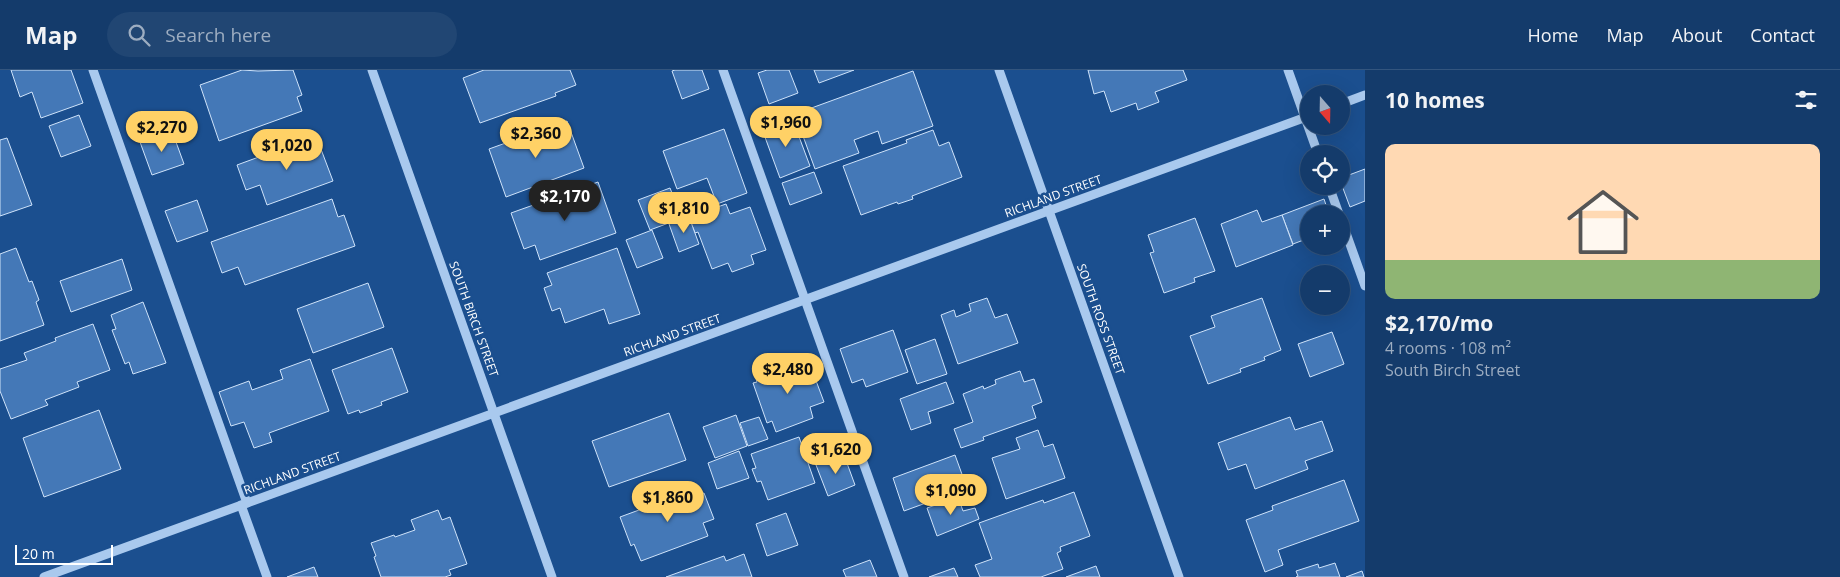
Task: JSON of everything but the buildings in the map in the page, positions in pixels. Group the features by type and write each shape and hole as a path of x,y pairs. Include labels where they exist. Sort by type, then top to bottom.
{"street":[{"path":"93,70 244,504 267,577"},
{"name":"SOUTH BIRCH STREET","path":"372,70 552,577"},
{"path":"722,70 806,299 904,577"},
{"name":"SOUTH ROSS STREET","path":"1000,70 1179,577"},
{"path":"1288,70 1300,99"},
{"path":"1350,101 1365,95"},
{"name":"RICHLAND STREET","path":"44,577 1300,119"},
{"path":"1350,245 1365,286"}]}
